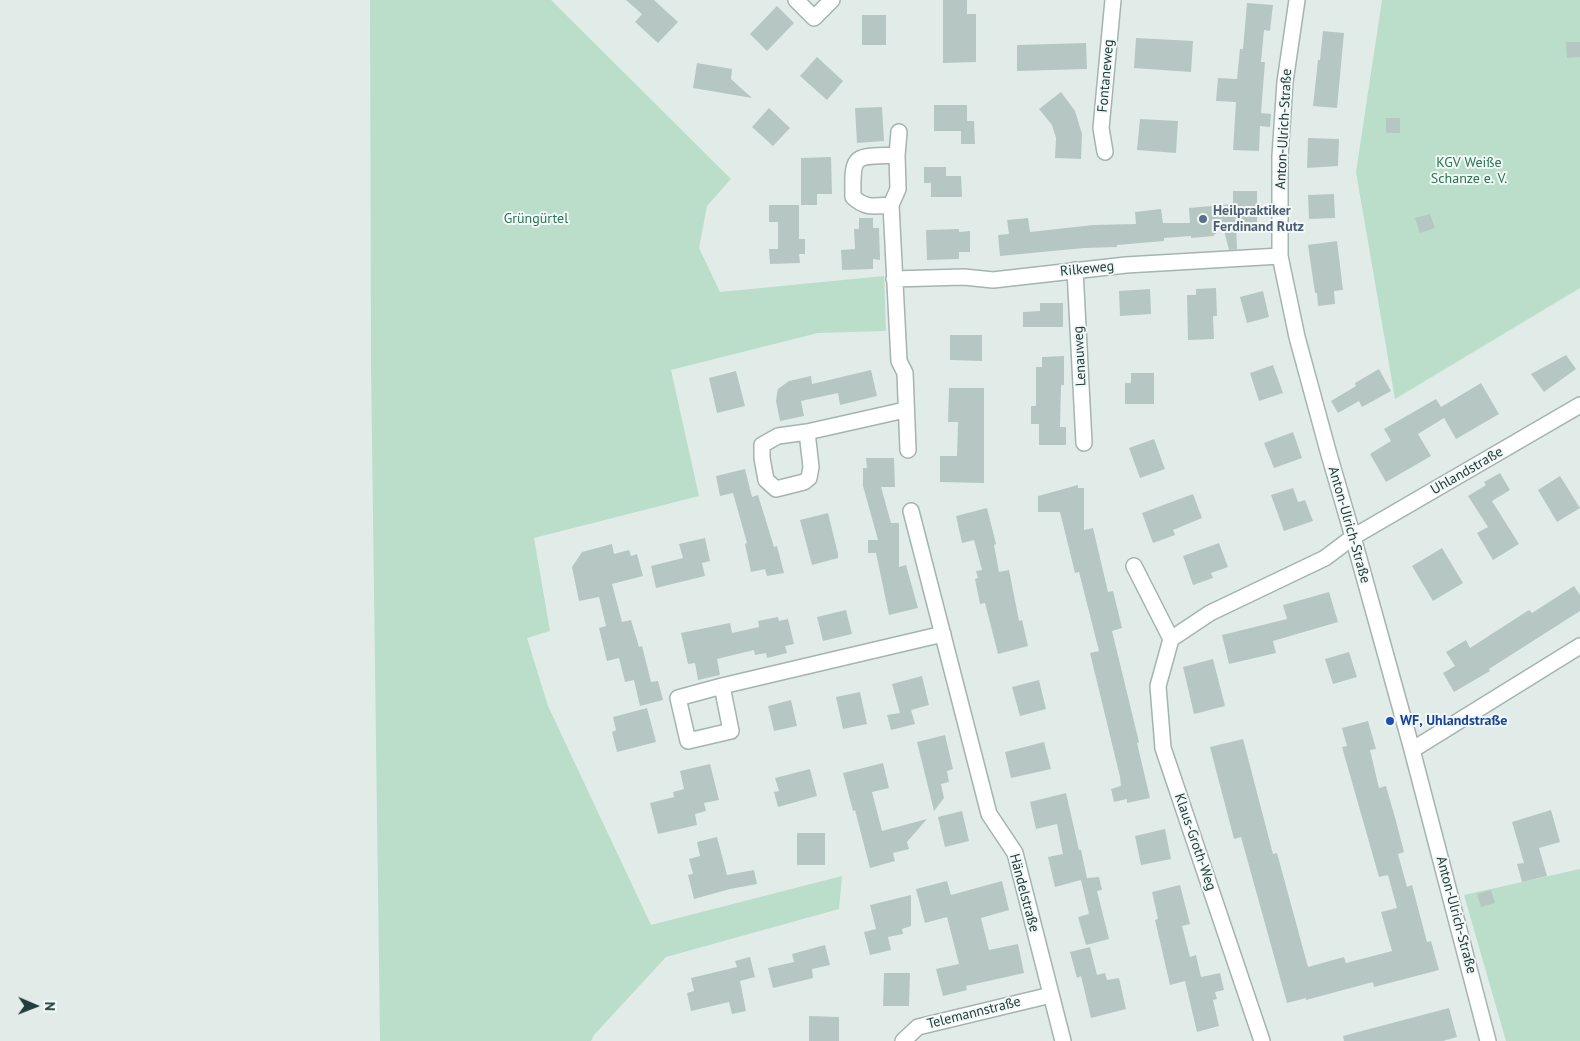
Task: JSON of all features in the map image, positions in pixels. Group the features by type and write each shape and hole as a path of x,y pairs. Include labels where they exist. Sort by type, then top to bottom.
{"street":[{"path":"796,0 814,18 832,0"},
{"name":"Fontaneweg","path":"1105,152 1101,128 1113,0"},
{"name":"Anton-Ulrich-Straße","path":"1297,0 1284,82 1280,147 1280,256 1297,337 1412,750 1488,1041"},
{"path":"899,132 897,155 898,189 891,205 899,361 905,373 908,450"},
{"path":"891,205 869,207 860,204 853,197 852,170 856,161 864,156 897,155"},
{"name":"Rilkeweg","path":"894,279 964,277 993,280 1126,265 1280,256"},
{"name":"Lenauweg","path":"1075,270 1084,443"},
{"name":"Uhlandstraße","path":"1353,537 1580,405"},
{"path":"807,432 906,410"},
{"name":"Händelstraße","path":"911,511 989,814 1015,853 1063,1041"},
{"path":"1134,566 1171,639 1210,613 1325,558 1353,537"},
{"path":"722,686 943,634"},
{"name":"Klaus-Groth-Weg","path":"1171,639 1158,686 1163,748 1262,1041"},
{"path":"1412,750 1580,646"},
{"name":"Telemannstraße","path":"903,1041 918,1027 1050,995"}],"green space":[{"name":"Grüngürtel","path":"370,0 551,0 731,179 707,206 699,248 720,292 884,276 886,331 818,333 671,370 699,496 534,538 550,631 527,638 548,706 651,925 842,876 839,909 666,957 594,1035 591,1041 380,1041 371,368"},
{"name":"KGV Weiße Schanze e. V.","path":"1382,0 1580,0 1580,288 1395,399 1356,172"},
{"path":"1580,869 1580,1041 1506,1041 1464,895"}],"building":[{"path":"626,0 654,0 678,22 658,43 635,22 642,14"},
{"path":"943,0 967,0 967,14 976,14 976,62 943,63"},
{"path":"1247,3 1273,5 1270,31 1264,30 1261,62 1265,62 1261,113 1271,114 1270,127 1260,126 1259,151 1233,150 1236,102 1216,101 1218,78 1237,79 1240,49 1243,49"},
{"path":"777,6 794,23 767,51 750,34"},
{"path":"862,15 886,15 886,45 862,45"},
{"path":"1323,31 1344,33 1337,108 1313,106"},
{"path":"1136,38 1193,41 1191,72 1134,68"},
{"path":"1566,42 1580,42 1580,57 1567,58"},
{"path":"1086,43 1087,69 1017,71 1017,45"},
{"path":"817,57 843,81 827,100 800,76"},
{"path":"697,63 732,69 731,79 752,98 693,88"},
{"path":"1061,92 1075,111 1082,134 1081,159 1055,158 1056,138 1052,125 1039,109"},
{"path":"934,105 967,105 967,121 974,121 975,144 961,144 961,131 934,131"},
{"path":"882,107 884,141 857,143 855,108"},
{"path":"769,108 790,128 773,146 752,127"},
{"path":"1386,118 1400,118 1400,133 1386,133"},
{"path":"1140,119 1178,121 1176,153 1137,150"},
{"path":"1308,138 1339,139 1338,166 1307,168"},
{"path":"831,157 832,194 817,194 817,205 801,205 801,158"},
{"path":"924,167 946,167 946,176 961,176 962,197 931,197 931,183 924,183"},
{"path":"1233,191 1257,191 1257,224 1236,223 1237,249 1229,250 1221,219 1213,220 1213,222 1216,222 1216,234 1214,236 1164,238 1164,241 1117,245 1117,247 1084,248 1000,256 998,235 1009,234 1007,220 1028,218 1030,232 1093,225 1136,224 1135,212 1161,209 1163,223 1190,223 1189,208 1233,204"},
{"path":"1334,194 1335,218 1309,219 1308,195"},
{"path":"769,205 799,205 799,239 805,239 805,254 799,254 800,263 770,264 769,249 778,249 778,222 769,222"},
{"path":"1430,214 1435,228 1420,233 1415,218"},
{"path":"859,218 873,218 873,228 879,228 880,260 873,259 873,269 842,270 841,250 855,249 854,229 859,229"},
{"path":"959,229 959,232 970,231 970,252 959,252 959,259 927,260 926,230"},
{"path":"1337,241 1343,290 1334,291 1335,304 1318,306 1308,245"},
{"path":"1216,288 1217,316 1213,316 1214,339 1188,340 1187,295 1196,295 1196,289"},
{"path":"1150,289 1151,314 1120,316 1119,291"},
{"path":"1263,291 1269,317 1247,323 1240,297"},
{"path":"1040,303 1063,303 1063,327 1023,327 1023,312 1040,311"},
{"path":"950,335 982,335 982,361 950,360"},
{"path":"1566,355 1576,369 1544,392 1531,374"},
{"path":"1064,356 1064,385 1061,385 1060,427 1066,427 1066,445 1039,445 1039,424 1031,424 1031,406 1036,406 1036,367 1042,367 1042,357"},
{"path":"1273,365 1283,393 1259,401 1250,373"},
{"path":"1379,369 1391,391 1362,407 1359,401 1338,413 1331,401 1356,386 1355,383"},
{"path":"871,370 877,396 840,405 838,393 801,401 804,416 780,421 776,401 777,393 778,389 789,381 811,376 812,384"},
{"path":"736,371 745,406 717,413 709,378"},
{"path":"1131,373 1154,373 1154,404 1125,404 1125,383 1131,383"},
{"path":"1481,383 1499,414 1456,439 1444,418 1418,434 1431,456 1386,482 1370,454 1391,441 1384,429 1436,399 1441,407"},
{"path":"949,388 984,388 984,483 940,482 940,456 957,456 958,422 948,422"},
{"path":"1293,432 1302,458 1274,468 1264,443"},
{"path":"1154,439 1165,469 1140,478 1129,448"},
{"path":"866,458 894,458 895,487 881,487 891,523 899,523 899,567 906,565 918,608 889,615 876,553 868,553 868,540 878,540 863,486 863,468 867,468"},
{"path":"745,469 752,497 758,495 774,547 777,546 784,573 767,576 765,569 751,572 745,544 747,543 733,493 720,496 716,476"},
{"path":"1500,473 1510,490 1492,501 1519,544 1493,560 1477,533 1488,527 1468,496 1486,485 1484,482"},
{"path":"1560,476 1580,508 1557,522 1538,490"},
{"path":"1078,485 1078,488 1084,488 1084,530 1093,528 1108,592 1113,591 1122,628 1112,631 1139,742 1137,743 1150,798 1127,803 1127,799 1114,802 1111,789 1121,786 1120,777 1090,653 1099,651 1079,572 1075,573 1060,512 1038,512 1038,496"},
{"path":"1293,488 1298,502 1305,500 1313,521 1284,531 1271,495"},
{"path":"1193,494 1202,518 1173,530 1175,535 1153,543 1142,513"},
{"path":"987,508 996,544 994,545 999,572 1009,570 1019,621 1022,620 1028,646 998,654 985,603 980,604 975,579 978,578 976,571 982,570 974,540 962,543 956,516"},
{"path":"828,513 838,558 812,565 800,520"},
{"path":"705,538 710,561 702,563 705,576 656,588 651,566 683,558 679,544"},
{"path":"1219,543 1228,567 1211,573 1213,578 1193,585 1183,556"},
{"path":"612,544 614,554 629,550 631,556 637,554 643,576 612,584 622,622 631,620 639,647 642,646 651,682 658,681 663,700 640,706 634,680 625,682 619,658 607,661 599,628 606,626 599,597 579,601 572,567 582,552"},
{"path":"1442,548 1463,583 1433,601 1412,566"},
{"path":"1574,586 1580,595 1580,611 1489,669 1490,671 1454,692 1443,673 1455,666 1446,652 1466,640 1470,648 1529,610 1532,613"},
{"path":"1329,592 1338,622 1273,641 1276,653 1229,664 1222,635 1287,619 1283,605"},
{"path":"846,610 852,634 823,641 817,617"},
{"path":"778,617 779,621 788,619 794,644 785,646 787,653 767,658 766,653 755,655 754,650 717,659 720,675 698,680 695,663 688,664 681,633 730,623 732,633 759,627 758,621"},
{"path":"1349,652 1357,677 1333,684 1325,659"},
{"path":"1213,659 1225,706 1194,714 1183,667"},
{"path":"922,676 929,705 911,710 915,724 891,730 887,715 900,713 892,684"},
{"path":"1039,680 1046,709 1020,716 1012,687"},
{"path":"860,692 867,724 843,729 836,697"},
{"path":"791,700 797,726 774,731 768,706"},
{"path":"647,708 656,742 617,752 612,732 616,730 613,717"},
{"path":"1368,721 1376,749 1370,750 1379,788 1386,786 1404,852 1398,854 1407,887 1412,885 1427,942 1431,941 1439,970 1374,987 1373,982 1306,1000 1306,998 1287,1003 1241,837 1234,839 1210,747 1243,739 1273,854 1277,853 1308,967 1344,957 1346,963 1392,951 1381,912 1397,908 1388,875 1379,877 1342,747 1347,746 1342,728"},
{"path":"945,735 953,769 947,771 949,782 941,784 944,798 934,811 917,742"},
{"path":"1044,742 1051,769 1011,778 1005,752"},
{"path":"883,763 889,788 872,792 882,831 927,819 907,842 909,849 893,853 895,861 870,868 843,773"},
{"path":"710,764 719,800 704,803 706,811 695,814 697,825 658,834 650,803 674,797 673,792 684,789 680,771"},
{"path":"810,769 817,796 778,807 774,792 779,791 775,778"},
{"path":"1066,793 1087,878 1099,877 1102,890 1097,891 1109,939 1086,945 1078,917 1089,914 1081,880 1055,887 1048,857 1063,854 1057,824 1036,829 1030,802"},
{"path":"1551,810 1560,842 1539,848 1547,876 1522,882 1517,864 1524,863 1512,822"},
{"path":"962,811 969,841 945,847 938,817"},
{"path":"1165,829 1171,859 1141,865 1135,836"},
{"path":"797,833 825,833 825,865 797,865"},
{"path":"717,837 727,875 754,870 757,884 694,899 688,875 693,874 689,859 700,856 697,842"},
{"path":"947,881 951,895 1002,881 1009,910 981,918 989,950 1018,944 1024,973 966,986 967,990 943,996 936,969 959,964 947,917 925,923 916,889"},
{"path":"1180,885 1190,924 1182,926 1190,957 1196,955 1201,977 1220,973 1224,990 1215,992 1217,999 1213,1000 1219,1026 1197,1032 1185,981 1170,985 1155,920 1158,919 1152,892"},
{"path":"1491,890 1495,903 1481,907 1477,894"},
{"path":"911,895 911,926 902,929 903,934 888,937 891,950 870,955 864,932 876,929 870,905"},
{"path":"825,945 830,965 812,969 813,978 773,988 768,968 794,962 792,954"},
{"path":"1090,947 1097,975 1105,973 1107,980 1119,978 1126,1009 1091,1018 1081,976 1077,978 1070,952"},
{"path":"750,957 755,977 740,981 746,1011 732,1014 729,1002 691,1011 687,993 694,991 691,978 737,967 735,961"},
{"path":"884,973 910,973 909,1006 883,1006"},
{"path":"1449,1008 1457,1037 1443,1041 1344,1041 1343,1036"},
{"path":"809,1016 839,1017 839,1041 809,1041"}],"place":[{"name":"Heilpraktiker Ferdinand Rutz","path":"1203,219"},
{"name":"WF, Uhlandstraße","path":"1390,721"}]}
